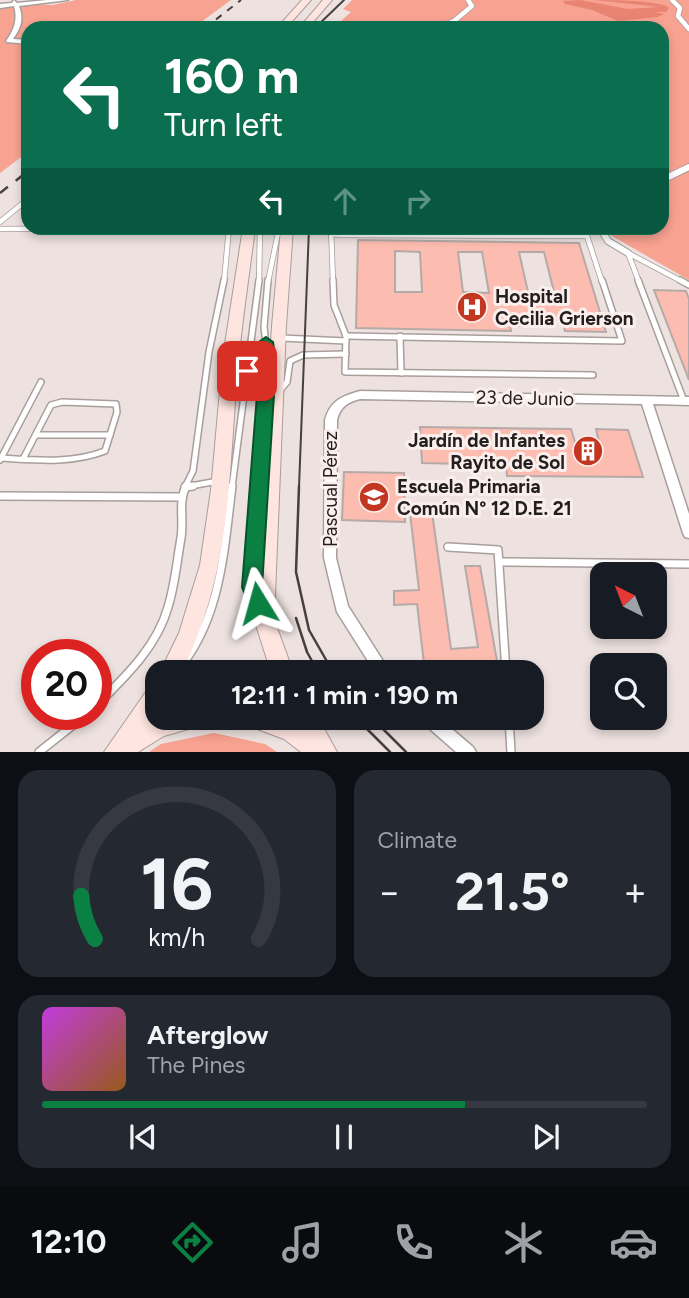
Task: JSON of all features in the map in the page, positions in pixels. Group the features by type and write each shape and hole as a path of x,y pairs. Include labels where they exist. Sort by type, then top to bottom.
{"main road":[{"path":"288,21 307,0"},
{"path":"309,21 328,0"},
{"path":"178,660 188,642 209,579 222,481 229,376 248,235"},
{"path":"278,660 264,618 276,394 272,340 286,235"},
{"path":"116,752 145,712"},
{"path":"116,752 153,730"},
{"path":"291,730 323,752"},
{"path":"312,730 323,752"}],"street":[{"path":"0,5 65,0"},
{"path":"450,21 468,12 472,6 468,0"},
{"path":"672,0 680,8 678,16 689,29"},
{"path":"14,3 19,24 9,41 21,42"},
{"path":"669,177 689,167"},
{"path":"604,235 608,241 628,254"},
{"name":"23 de Junio","path":"360,395 687,401"},
{"name":"Pascual Pérez","path":"360,395 338,404 331,420 330,558 342,608 375,660"},
{"path":"646,400 689,533"},
{"path":"442,730 468,752"}],"lane":[{"path":"0,222 21,205"},
{"path":"0,229 21,229"},
{"path":"112,690 135,667 154,638 168,608 184,520 180,497 193,471 209,352 225,277 228,235"},
{"path":"187,660 205,627 220,578 244,387 251,354 261,268 260,235"},
{"path":"264,618 252,587 268,362 272,340 264,327 269,273 277,235"},
{"path":"331,235 334,305 346,338 345,372 593,375"},
{"path":"229,376 251,354 272,340 400,336 622,341 587,236 343,235"},
{"path":"628,254 689,285"},
{"path":"628,254 687,401"},
{"path":"400,336 401,373"},
{"path":"276,394 287,382 289,364 293,358 303,355 346,354"},
{"path":"1,459 41,382"},
{"path":"1,459 88,459 104,452 117,412 116,404 62,402 51,405 23,458"},
{"path":"36,435 110,435"},
{"path":"185,487 222,481"},
{"path":"0,496 180,497"},
{"path":"448,547 498,550 505,660"},
{"path":"500,562 689,564"},
{"path":"39,752 67,730"},
{"path":"510,730 511,752"}],"shaded area":[{"path":"76,0 231,0 202,21 21,21 21,157 0,173 0,3 53,5"},
{"path":"352,0 689,0 689,280 610,235 669,235 669,21 341,21 351,12 343,9"},
{"path":"580,0 628,9 659,7 595,0 646,2 669,8 666,12 655,12 664,14 658,17 618,21 592,10 565,4 563,1"},
{"path":"214,733 265,744 277,752 149,752 161,744"}],"building":[{"path":"358,240 579,243 606,332 565,331 562,320 522,320 523,326 510,326 511,331 356,328","holes":["395,251 420,252 422,292 395,292","458,252 482,252 489,293 463,292","519,252 544,252 554,292 528,292"]},
{"path":"654,290 686,291 689,299 689,380"},
{"path":"420,427 571,429 575,442 599,442 596,429 628,430 643,477 507,476 506,465 422,463"},
{"name":"Escuela Primaria Común N° 12 D.E. 21","path":"344,472 404,473 405,522 342,520"},
{"path":"432,512 451,649 478,647 465,566 480,566 497,660 424,660 417,604 394,605 394,591 419,590 410,513"}],"tram line":[{"path":"322,21 344,0"},
{"path":"299,487 309,235"},
{"path":"299,486 296,572 309,630 326,660"},
{"path":"296,618 311,660"},
{"path":"368,730 390,752"},
{"path":"384,730 406,752"}],"railway":[{"path":"214,21 241,0"},
{"path":"0,193 21,176"}],"place":[{"name":"Hospital Cecilia Grierson","path":"472,307"},
{"name":"Jardín de Infantes Rayito de Sol","path":"588,451"},
{"name":"Escuela Primaria Común N° 12 D.E. 21","path":"374,497"}],"route":[{"path":"247,371 251,354 266,342 268,362 252,587 258,603"}]}
